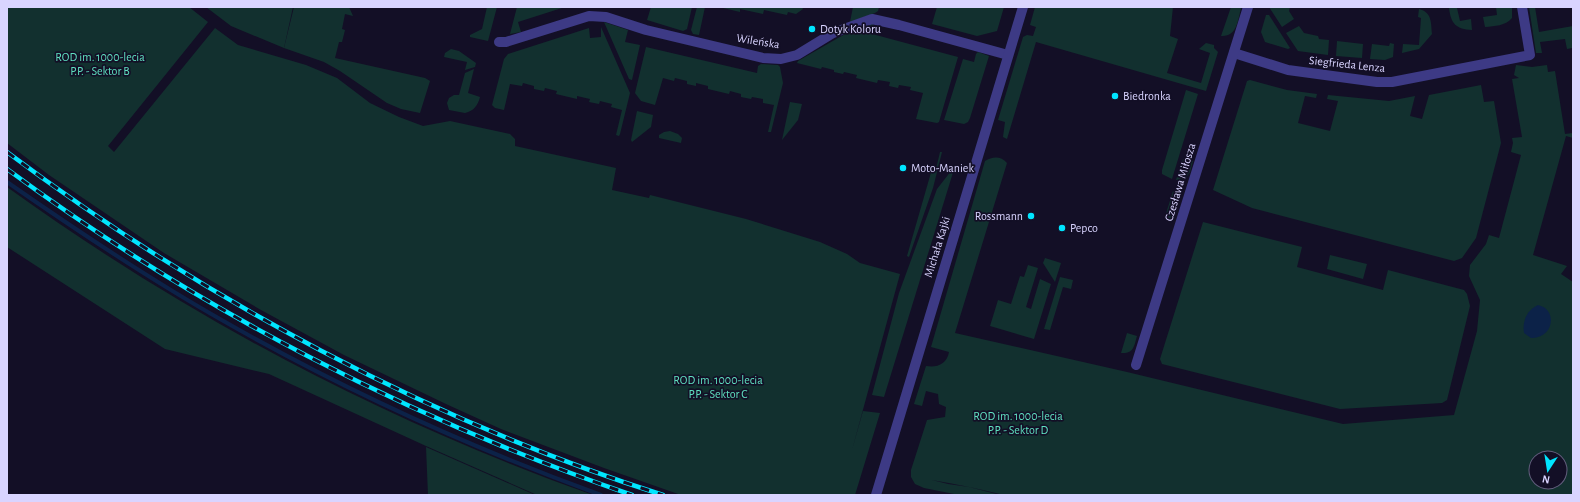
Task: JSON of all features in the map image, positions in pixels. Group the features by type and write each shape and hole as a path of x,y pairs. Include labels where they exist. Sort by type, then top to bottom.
{"street":[{"name":"Michała Kajki","path":"876,495 1022,7"},
{"name":"Czesława Miłosza","path":"1136,365 1248,7"},
{"name":"Siegfrieda Lenza","path":"1234,53 1288,70 1377,82 1392,82 1530,55 1522,7"},
{"name":"Wileńska","path":"499,42 506,42 585,17 600,16 654,32 763,58 781,59 797,56 833,33 872,19 1008,55"}],"green space":[{"name":"ROD im. 1000-lecia P.P. - Sektor C","path":"7,7 189,7 208,22 108,146 114,152 215,28 238,45 306,65 337,78 370,103 399,117 423,126 450,121 510,134 515,139 515,146 616,168 612,190 649,198 650,195 746,219 820,242 847,254 860,263 900,274 852,450 863,411 880,413 855,495 681,495 501,429 344,355 261,310 164,253 49,175 7,143"},
{"path":"206,7 293,7 284,48 231,26"},
{"path":"294,7 349,7 353,16 345,14 342,29 345,30 342,42 339,42 335,58 425,78 430,81 420,113 401,109 387,103 324,62 284,48"},
{"path":"487,7 497,7 488,41 470,37 470,35 482,29"},
{"path":"517,7 565,7 518,22 521,32 510,34"},
{"path":"651,7 692,7 687,29 683,31 647,20"},
{"path":"697,7 705,7 699,35 693,34 691,30"},
{"path":"719,7 802,7 803,9 796,14 788,12 787,15 764,10 763,14 740,9 740,12"},
{"path":"853,7 879,7 878,11 875,13 850,22"},
{"path":"937,7 1004,7 997,31 977,36 932,24"},
{"path":"1035,7 1173,7 1170,36 1178,39 1167,73 1201,83 1210,53 1199,49 1206,43 1214,45 1214,48 1218,52 1206,91 1036,42 1007,139 1003,137 1005,122 998,120 1023,37 1027,35 1033,36 1036,27 1030,25"},
{"path":"1231,7 1241,8 1238,22 1234,31 1226,36 1221,36"},
{"path":"1269,7 1290,7 1289,11 1294,19 1282,27"},
{"path":"1496,7 1512,8 1512,18 1503,24 1485,27 1483,17 1497,15"},
{"path":"1529,7 1535,7 1539,32 1573,26 1573,57 1572,48 1567,49 1565,39 1540,42 1542,53 1536,53"},
{"path":"1449,8 1457,8 1460,21 1471,19 1472,30 1455,25 1451,18"},
{"path":"1419,9 1423,10 1429,15 1432,34 1419,49 1402,53 1403,44 1419,45 1421,18 1418,17"},
{"path":"1266,15 1269,15 1290,48 1288,49 1265,42 1261,32"},
{"path":"604,22 628,30 625,42 640,45 632,80 629,79"},
{"path":"873,23 874,26 872,34 958,57 939,122 937,123 916,119 923,93 910,90 911,87 899,85 898,88 889,86 890,82 878,80 877,83 856,78 857,75 844,72 843,74 822,67 821,69 797,63 845,34"},
{"path":"1299,26 1304,33 1318,36 1319,39 1329,40 1328,55 1298,51 1286,33"},
{"path":"601,27 630,93 619,136 616,135 622,110 611,107 612,104 600,101 599,104 589,102 590,99 577,96 577,99 556,94 557,91 545,88 544,91 534,89 534,86 523,83 522,86 510,84 504,110 495,108 492,105 504,59 508,54 589,28 590,38 601,37"},
{"path":"1337,41 1363,44 1362,58 1336,56"},
{"path":"1390,43 1394,44 1393,57 1385,60 1370,59 1372,44 1389,46"},
{"path":"646,47 757,73 758,66 761,64 778,65 780,67 783,83 771,132 768,132 774,105 763,103 763,99 741,97 741,94 730,91 729,94 708,89 708,86 696,83 696,86 687,84 687,81 675,78 674,81 663,78 655,105 641,101 635,93"},
{"path":"451,49 459,51 476,63 475,67 465,70 467,62 444,57 445,53"},
{"path":"978,52 989,56 968,122 964,124 944,120 963,59 974,62"},
{"name":"ROD im. 1000-lecia P.P. - Sektor D","path":"1516,65 1532,67 1547,65 1548,72 1555,71 1565,134 1573,133 1573,138 1566,136 1533,255 1567,266 1561,274 1573,282 1573,495 1004,495 975,489 1000,495 959,495 924,488 915,484 911,477 911,470 927,420 945,417 946,407 939,404 938,394 926,391 922,406 914,404 926,366 938,366 946,360 948,356 949,352 931,347 985,161 991,158 1000,158 1007,163 955,333 1127,372 1343,424 1454,415 1477,331 1480,300 1469,276 1470,265 1486,244 1489,235 1499,238 1521,155 1511,152 1513,143 1512,138 1522,137 1512,79 1519,78 1514,75","holes":["932,480 965,486 948,484"]},
{"path":"474,69 468,93 480,97 477,105 471,111 465,113 449,110 447,103 449,98 454,95 459,95 465,73"},
{"path":"1250,80 1287,90 1317,94 1316,98 1305,96 1298,123 1330,131 1338,101 1327,99 1328,95 1389,101 1415,96 1410,116 1422,119 1429,95 1481,85 1484,102 1494,101 1501,143 1476,238 1462,258 1454,261 1252,208 1213,190 1247,81"},
{"path":"1186,90 1198,94 1172,179 1162,174 1162,170"},
{"path":"790,102 802,104 798,120 782,140"},
{"path":"637,111 653,115 651,127 632,142 631,140"},
{"path":"670,131 678,134 682,138 681,143 659,138 659,135"},
{"path":"940,152 942,152 933,188 909,257 907,256 932,169 936,169"},
{"path":"1183,159 1193,161 1190,172 1185,179 1176,180"},
{"path":"955,166 884,397 872,395 899,293 937,189"},
{"path":"7,187 76,235 146,280 289,362 438,434 515,466 593,495 537,495 269,374 165,349 7,247"},
{"path":"1173,191 1179,198 1179,204 1174,220 1165,217"},
{"path":"1203,222 1302,247 1297,267 1383,290 1388,270 1464,290 1467,294 1470,306 1447,400 1442,403 1340,409 1162,364 1160,359"},
{"path":"1330,255 1367,264 1363,279 1327,269"},
{"path":"1045,258 1061,263 1055,282 1043,263"},
{"path":"1028,265 1038,268 1026,307 1031,309 1040,279 1051,284 1034,339 990,326 998,300 1011,304 1020,276 1024,277"},
{"path":"1060,277 1073,280 1071,289 1063,287 1050,330 1044,329"},
{"path":"1127,333 1137,336 1135,343 1131,351 1121,353"},
{"path":"426,447 535,495 428,495"}],"water":[{"path":"1538,305 1549,312 1551,323 1545,334 1539,337 1531,338 1524,333 1524,324 1528,313"}],"waterway":[{"path":"7,182 165,287 266,345 359,393 455,437 552,477 601,495"}],"railway":[{"path":"7,152 82,206 159,257 239,305 321,350 404,392 490,431 576,465 663,495"},
{"path":"7,169 79,220 154,268 230,314 308,356 467,432 549,465 632,495"}],"place":[{"name":"Dotyk Koloru","path":"812,29"},
{"name":"Biedronka","path":"1115,96"},
{"name":"Moto-Maniek","path":"903,168"},
{"name":"Rossmann","path":"1031,216"},
{"name":"Pepco","path":"1062,228"}],"park label":[{"name":"ROD im. 1000-lecia P.P. - Sektor B","path":"100,64"}]}
